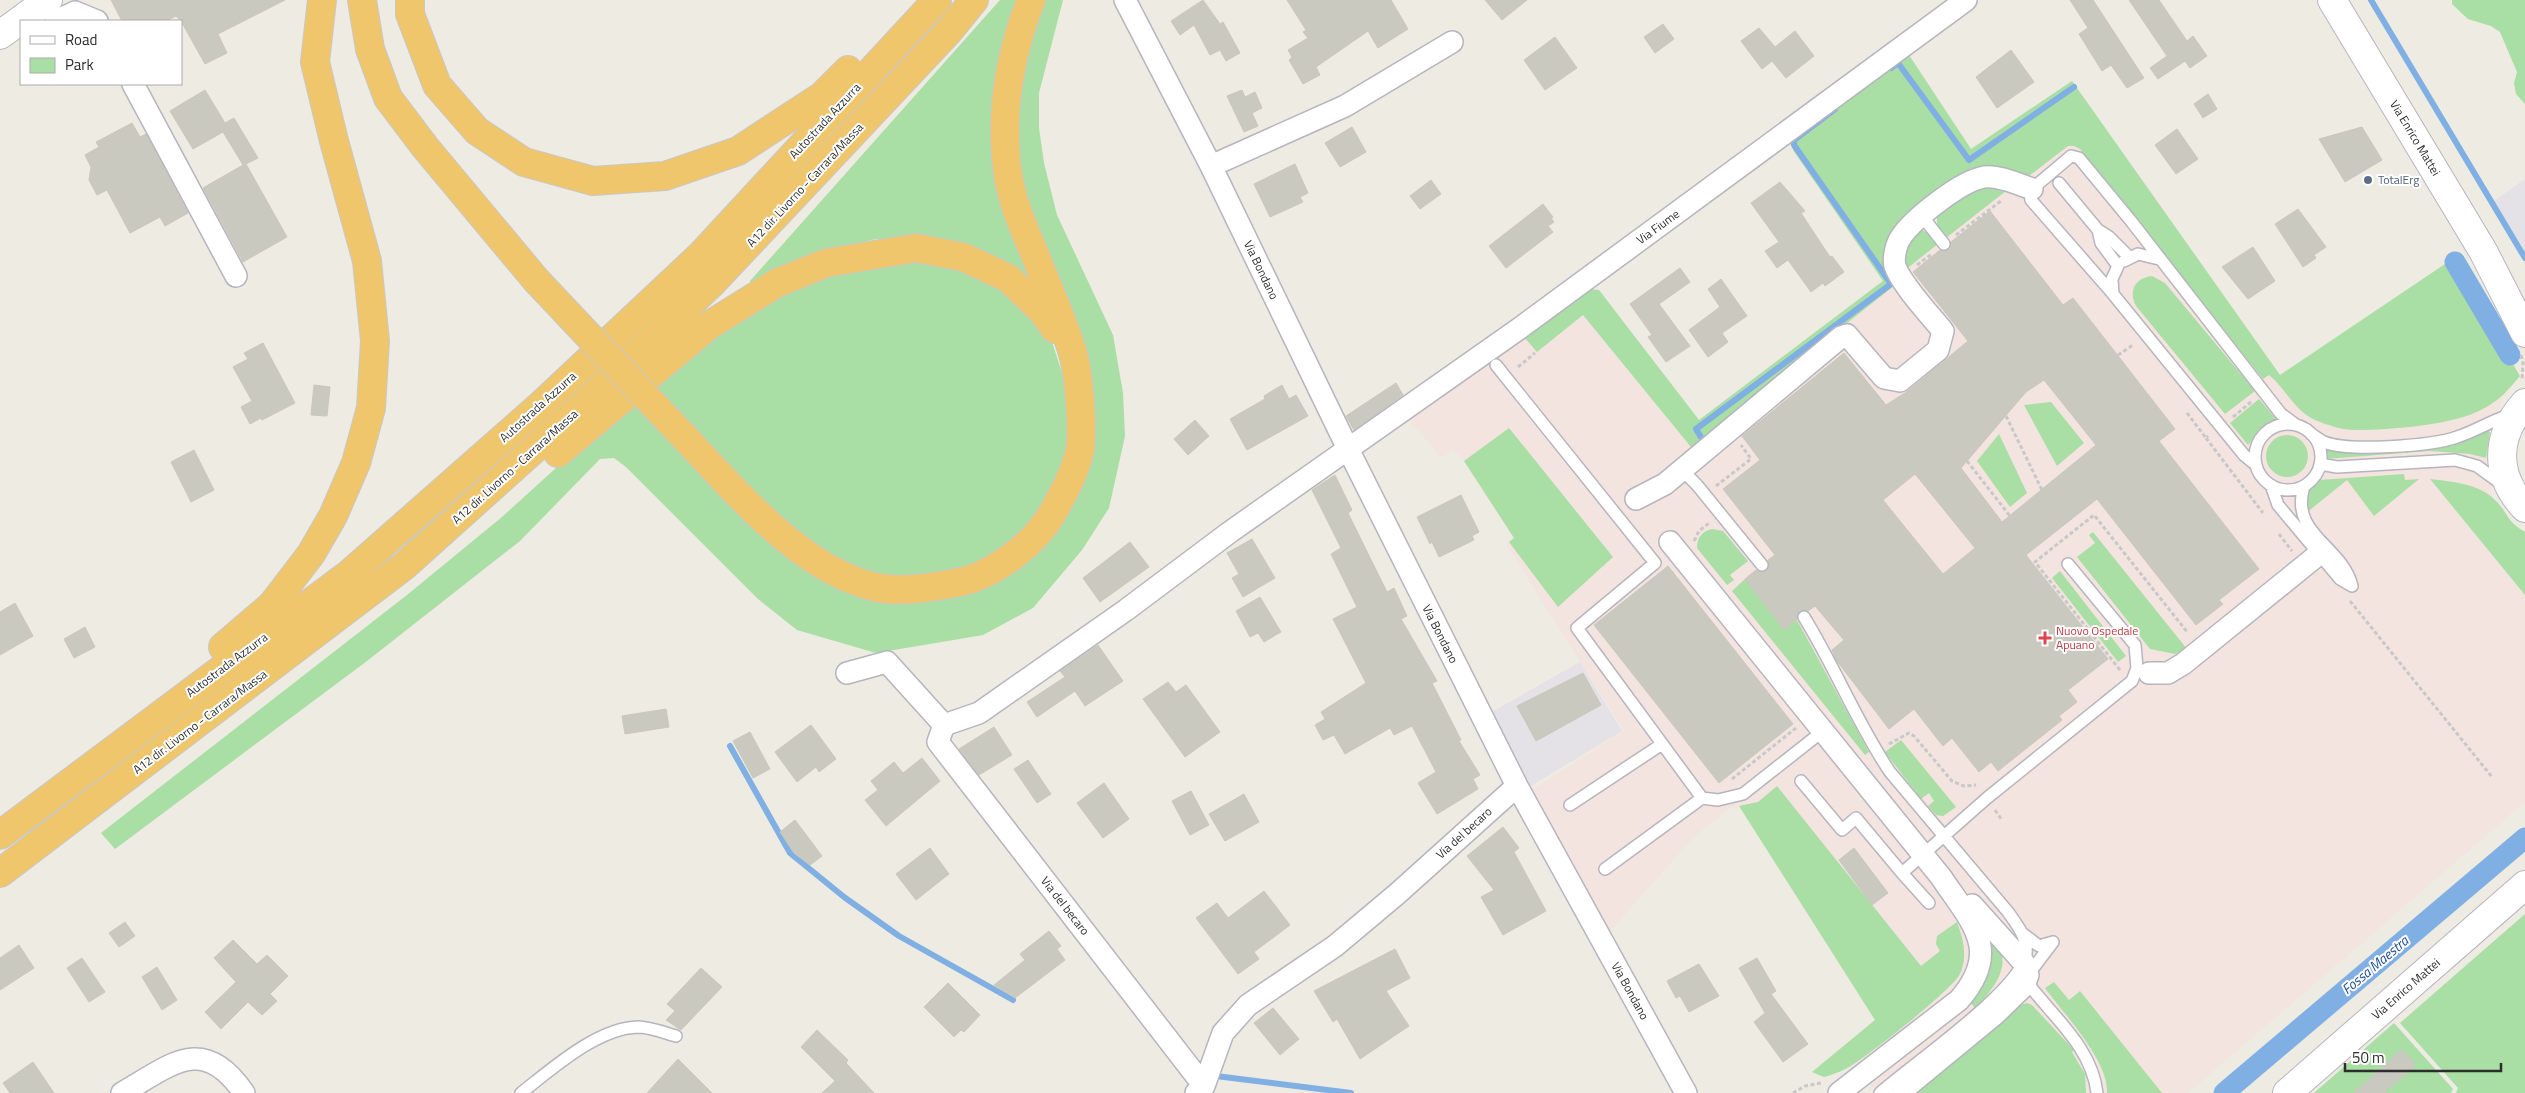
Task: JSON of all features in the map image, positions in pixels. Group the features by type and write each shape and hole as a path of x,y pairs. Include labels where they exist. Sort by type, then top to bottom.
{"highway":[{"path":"0,836 95,764 163,697 272,605 310,554 333,516 356,463 371,408 375,341 367,261 334,141 316,62 322,0"},
{"path":"362,0 370,49 388,98 424,147 536,280 669,421 784,539 836,573 876,587 927,589 967,580 1016,555 1046,524 1068,487 1080,450 1080,418 1074,356 1022,224 1007,170 1004,107 1016,39 1031,0"},
{"path":"410,0 410,14 437,85 477,131 524,162 593,181 665,176 738,151 822,96 918,0"},
{"name":"Autostrada Azzurra","path":"95,764 349,574 542,404 700,255 936,0"},
{"name":"A12 dir. Livorno - Carrara/Massa","path":"0,873 404,566 580,408 713,282 948,32 974,0"},
{"path":"404,566 520,485 708,326 777,283 826,263 916,248 963,257 1008,278 1044,313 1074,356"}],"main road":[{"path":"22,20 48,0"},
{"name":"Via Enrico Mattei","path":"2332,0 2498,276 2525,311"},
{"path":"0,37 20,22"},
{"name":"Via Enrico Mattei","path":"2498,276 2522,341"},
{"path":"2517,498 2503,470 2502,451 2506,432 2520,401"},
{"name":"Via Enrico Mattei","path":"2288,1093 2525,885"}],"street":[{"name":"Via Bondano","path":"1125,0 1210,166 1348,450 1516,786 1686,1093"},
{"name":"Via Fiume","path":"944,725 979,712 1126,610 1230,532 1528,323 1966,0"},
{"path":"58,20 75,12 95,20"},
{"path":"0,37 20,36"},
{"path":"1210,166 1345,106 1452,42"},
{"path":"134,85 236,276"},
{"path":"1636,499 1672,478 1847,335 1884,378 1900,381 1938,350 1943,332 1907,286 1895,266 1895,250 1900,238 1922,216 1970,180 1986,177 2015,183 2032,190"},
{"path":"1670,542 1817,735 1941,877 1974,925 1981,943 1978,972 1971,986 1959,1000 1923,1029 1831,1088"},
{"path":"2149,674 2168,673 2183,664 2320,554"},
{"path":"847,672 886,662 944,725"},
{"name":"Via del becaro","path":"944,725 938,742 1200,1089"},
{"name":"Via del becaro","path":"1200,1089 1223,1032 1248,1004 1335,946 1397,894 1516,786"},
{"path":"1899,1093 1994,1015 2024,986 2026,973 1973,905 1941,877"},
{"path":"122,1093 180,1059 203,1058 223,1068 244,1093"}],"lane":[{"path":"2256,465 2244,455 2113,294 2031,200 2030,193 2032,190 2071,156 2078,156 2131,220 2159,259 2281,414 2324,442 2340,446 2372,447 2441,442 2457,438 2520,401"},
{"path":"2059,183 2098,230 2109,237 2129,257"},
{"path":"1922,216 1944,244"},
{"path":"2098,230 2101,243 2118,266"},
{"path":"2113,294 2112,279 2118,266 2129,257 2138,254 2159,259"},
{"path":"1496,365 1655,563 1577,628 1702,798"},
{"path":"2296,425 2285,424 2274,427 2264,434 2258,443 2255,454 2256,465 2259,474 2272,486 2282,490 2293,490 2304,486 2311,480 2320,464 2317,442 2311,434"},
{"path":"2320,464 2337,467 2455,460 2477,466 2517,498"},
{"path":"1672,478 1686,474 1762,565"},
{"path":"2272,486 2278,505 2340,579 2352,586 2349,573 2303,519 2300,500 2304,486"},
{"path":"1902,873 1987,798 2132,681 2137,668 2134,645 2068,564"},
{"path":"1804,617 1825,650 1877,753 1890,772 2008,912 2022,932 2039,946 2053,942 2026,973 2005,988 1880,1093"},
{"path":"1605,869 1702,798 1718,800 1743,794 1817,735"},
{"path":"1570,805 1662,744"},
{"path":"1801,781 1842,830 1856,818 1929,903"},
{"path":"2022,932 2026,944 2026,973 2081,1049 2091,1066 2098,1093"},
{"path":"521,1093 561,1061 619,1029 640,1027 676,1036"}],"path":[{"path":"1916,266 2008,195"},
{"path":"2520,401 2523,363 2522,341"},
{"path":"2118,355 2133,345"},
{"path":"1514,370 1535,353"},
{"path":"2006,416 2042,490"},
{"path":"1695,548 1694,543 1699,531 1730,508 1715,487 1751,459 1736,440"},
{"path":"1966,461 2010,516"},
{"path":"2348,599 2492,777"},
{"path":"1725,785 1800,724 1817,735"},
{"path":"1877,753 1909,733 1914,736 1952,781 1964,786 1977,785 2002,820"},
{"path":"1793,1093 1806,1086 1831,1088"}],"shaded area":[{"name":"Nuovo Ospedale Apuano","path":"1905,49 1971,149 2072,81 2280,375 2451,260 2520,376 2504,395 2490,432 2487,457 2492,496 2506,517 2525,532 2525,802 2188,1093 1879,1093 1849,1067 1824,1077 1812,1072 1875,1020 1739,806 1728,809 1692,839 1607,934 1532,790 1624,731 1506,544 1514,538 1464,461 1453,449 1442,458 1409,420 1594,288 1599,290 1699,420 1883,280 1793,150"},
{"path":"2525,179 2525,252 2494,201"},
{"path":"1580,662 1622,731 1529,787 1492,712"}],"green space":[{"path":"1000,0 1020,0 1000,82 1037,285 919,238 876,239 821,253 750,284 750,281"},
{"path":"1038,0 1063,0 1039,93 1039,128 1044,163 1057,215 1113,335 1123,393 1125,436 1109,508 1082,550 1033,608 983,635 876,653 797,630 758,599 626,467 614,458 600,459 520,541 367,661 115,849 101,833 407,595 502,517 631,400 782,554 817,577 849,593 907,604 947,599 977,589 1088,466 1024,198 1018,160 1018,76"},
{"path":"2452,0 2525,0 2525,104 2516,94 2514,83 2517,72 2500,32 2491,26 2468,19 2452,4"},
{"path":"1905,49 1971,149 2072,81 2280,375 2451,260 2520,376 2489,406 2471,414 2439,423 2403,428 2356,430 2335,427 2315,420 2302,411 2269,375 2263,379 2080,149 2074,146 2068,146 2025,179 2011,175 1904,225 1895,285 1691,447 1583,315 1537,352 1524,337 1588,289 1599,290 1699,420 1883,281 1793,150 1791,135"},
{"path":"1978,185 2011,187 1946,238 1937,226 1937,214"},
{"path":"1918,228 1930,234 1938,244 1905,270 1903,244"},
{"path":"921,257 1004,285 1052,342 1068,391 1070,431 1064,461 1049,498 1031,525 1001,551 963,572 890,578 854,570 794,533 708,445 653,385 725,323 836,267"},
{"path":"2152,276 2165,283 2255,391 2225,414 2136,306 2133,290 2137,282"},
{"path":"2259,399 2277,420 2260,429 2248,445 2230,423"},
{"path":"2051,402 2084,443 2057,466 2024,405"},
{"path":"1509,428 1613,557 1558,607 1509,542 1514,538 1464,461"},
{"path":"2487,430 2490,432 2486,458 2470,454 2430,451 2325,459 2324,448 2431,448 2471,439"},
{"path":"1999,434 2027,493 2010,507 1977,461"},
{"path":"2291,435 2299,438 2305,444 2308,456 2305,468 2299,474 2283,477 2275,474 2269,468 2266,452 2269,444 2275,438"},
{"path":"2404,474 2405,480 2419,479 2374,516 2347,480 2305,514 2306,494 2319,480"},
{"path":"2430,479 2465,484 2482,490 2496,501 2511,521 2525,532 2525,595"},
{"path":"1712,529 1723,531 1748,561 1730,575 1734,580 1727,585 1697,548 1701,536 1705,531"},
{"path":"2093,532 2187,649 2175,654 2150,649 2077,557 2095,543 2089,535"},
{"path":"2060,571 2126,656 2118,662 2052,578"},
{"path":"1745,579 1784,629 1797,620 1869,752 1865,755 1732,591"},
{"path":"1901,740 1956,807 1943,816 1936,815 1928,806 1934,801 1929,793 1921,799 1885,752"},
{"path":"1777,786 1921,966 1940,951 1936,944 1937,936 1957,922 1963,941 1964,961 1960,974 1942,994 1859,1061 1843,1070 1824,1077 1812,1072 1875,1020 1739,806 1758,802"},
{"path":"2525,914 2525,1093 2456,1093 2458,1088 2400,1023"},
{"path":"1983,928 1996,941 2003,961 1993,987 1975,1008 1968,1000"},
{"path":"2054,982 2069,1000 2080,991 2162,1093 2107,1093 2106,1080 2093,1053 2084,1038 2045,988"},
{"path":"2027,1003 2032,1005 2074,1050 2072,1052 2085,1074 2086,1093 1912,1093 2020,1005"},
{"path":"2394,1023 2453,1089 2451,1093 2314,1093"}],"building":[{"path":"111,0 285,0 218,34 227,53 205,64 182,20 176,16 168,20 121,20"},
{"path":"1203,0 1220,24 1223,22 1240,53 1226,61 1220,50 1210,55 1194,25 1180,35 1171,21"},
{"path":"1287,0 1391,0 1408,29 1378,48 1368,31 1316,67 1320,75 1303,84 1289,60 1292,57 1288,50 1308,38 1303,32 1306,30"},
{"path":"1485,0 1527,0 1502,20"},
{"path":"2070,0 2093,0 2144,78 2127,88 2111,65 2102,71 2079,34 2088,28"},
{"path":"2129,0 2159,0 2187,41 2193,36 2207,56 2190,68 2185,61 2158,79 2150,68 2167,56"},
{"path":"1663,24 1674,39 1655,53 1644,37"},
{"path":"1759,28 1775,47 1795,31 1814,56 1786,78 1772,61 1762,69 1741,41"},
{"path":"1555,37 1577,68 1545,90 1524,60"},
{"path":"2011,50 2034,82 1997,108 1976,77"},
{"path":"205,90 225,123 234,118 258,158 246,164 287,237 243,262 203,188 243,165 223,132 193,149 170,111"},
{"path":"1242,90 1245,97 1255,92 1262,108 1252,113 1258,126 1244,132 1227,96"},
{"path":"2208,94 2217,109 2203,118 2194,104"},
{"path":"132,123 140,137 146,134 188,213 165,226 160,217 130,233 107,190 97,195 89,180 91,167 85,155 99,147 96,142"},
{"path":"1352,127 1366,152 1340,167 1325,143"},
{"path":"2362,127 2382,160 2345,182 2319,139"},
{"path":"2177,129 2198,159 2176,174 2155,145"},
{"path":"1295,164 1308,193 1300,197 1303,202 1270,217 1254,184"},
{"path":"1431,180 1441,194 1420,209 1410,196"},
{"path":"1780,182 1805,211 1801,213 1830,257 1832,256 1844,272 1825,286 1823,283 1811,292 1788,260 1777,268 1765,251 1779,242 1751,203"},
{"path":"1543,204 1553,217 1551,218 1554,222 1548,226 1553,232 1506,268 1489,246"},
{"path":"2298,209 2326,247 2314,255 2316,258 2303,267 2275,224"},
{"path":"1990,211 2063,305 2073,298 2175,429 2159,441 2259,569 2219,600 2223,604 2196,625 2097,499 2026,555 2108,659 2068,690 2077,702 2059,716 2062,720 1998,771 1991,762 1979,772 1952,738 1943,746 1914,709 1889,729 1837,661 1832,650 1844,640 1815,606 1808,611 1800,611 1797,619 1784,630 1745,579 1756,570 1760,572 1766,571 1769,567 1768,560 1775,555 1723,489 1760,460 1742,436 1844,353 1886,405 1908,391 1968,341 1913,272 1940,250 1949,250 1951,242","holes":["2044,380 2096,445 2002,522 1961,468 2026,392","1915,474 1975,548 1943,574 1883,500"]},
{"path":"2253,247 2275,281 2248,299 2222,267"},
{"path":"1680,268 1690,282 1659,304 1690,346 1666,362 1648,337 1652,335 1630,304"},
{"path":"1721,279 1747,316 1722,333 1728,342 1708,357 1689,330 1720,307 1708,289"},
{"path":"263,343 295,403 250,424 241,407 252,401 233,367 248,359 244,353"},
{"path":"1396,383 1403,395 1354,430 1346,416"},
{"path":"314,385 330,387 327,416 311,415"},
{"path":"1282,385 1289,399 1296,395 1308,416 1247,450 1230,419 1265,399 1264,396"},
{"path":"1195,420 1209,436 1188,455 1174,439"},
{"path":"194,450 214,490 191,502 171,462"},
{"path":"1335,475 1352,510 1348,513 1387,592 1394,588 1407,616 1401,619 1437,681 1432,683 1461,740 1459,741 1480,775 1473,779 1478,789 1437,814 1418,783 1436,772 1412,726 1394,735 1390,728 1345,754 1334,735 1323,740 1315,725 1325,719 1321,712 1366,683 1333,619 1357,607 1331,554 1341,548 1312,490"},
{"path":"1461,495 1479,532 1472,536 1474,540 1439,557 1432,542 1430,544 1417,517"},
{"path":"1252,539 1275,578 1243,597 1232,578 1239,574 1227,553"},
{"path":"1130,542 1149,567 1100,602 1083,578"},
{"path":"1668,566 1793,724 1719,783 1594,625"},
{"path":"1260,597 1281,632 1264,642 1258,633 1250,637 1236,611"},
{"path":"15,603 33,636 0,655 0,612"},
{"path":"85,627 95,647 74,658 64,639"},
{"path":"1098,645 1123,681 1085,706 1075,691 1037,717 1027,702 1065,677 1060,671"},
{"path":"1583,673 1601,705 1536,741 1517,706"},
{"path":"1168,682 1176,692 1186,685 1220,732 1185,757 1143,699"},
{"path":"666,709 669,727 625,734 622,716"},
{"path":"811,725 836,759 819,772 816,767 797,782 775,752"},
{"path":"994,727 1012,755 979,775 959,749"},
{"path":"750,732 770,769 753,778 733,741"},
{"path":"922,758 940,781 886,826 865,800 878,790 871,781 894,762 903,773"},
{"path":"1028,760 1051,794 1037,803 1014,769"},
{"path":"1104,783 1129,819 1103,838 1077,803"},
{"path":"1191,791 1209,825 1190,835 1172,801"},
{"path":"1244,794 1259,822 1225,841 1209,814"},
{"path":"795,820 822,856 810,865 794,853 780,832"},
{"path":"1503,827 1519,848 1514,852 1546,911 1503,935 1481,897 1494,890 1467,856"},
{"path":"930,848 949,874 916,900 896,874"},
{"path":"1854,848 1888,893 1872,905 1839,860"},
{"path":"1264,891 1290,925 1254,952 1259,959 1238,974 1196,918 1217,903 1228,918"},
{"path":"125,922 135,936 119,947 109,933"},
{"path":"1049,931 1061,946 1057,949 1065,960 1015,998 994,985 1025,960 1020,954"},
{"path":"233,940 257,964 267,955 288,976 270,994 277,1001 262,1015 248,1002 221,1029 205,1012 236,982 214,958"},
{"path":"19,945 34,968 0,990 0,958"},
{"path":"1395,949 1410,978 1386,991 1409,1026 1360,1059 1337,1019 1333,1022 1314,991"},
{"path":"82,958 105,992 89,1002 67,968"},
{"path":"1757,958 1776,991 1771,994 1808,1044 1783,1062 1754,1022 1765,1013 1739,968"},
{"path":"1699,964 1719,996 1689,1012 1680,996 1676,998 1667,981"},
{"path":"157,967 177,1000 162,1010 142,977"},
{"path":"701,968 722,987 681,1030 666,1020 675,1011 667,1004"},
{"path":"948,983 980,1015 964,1032 961,1030 954,1037 924,1007"},
{"path":"1273,1008 1299,1039 1280,1055 1254,1023"},
{"path":"817,1030 848,1060 846,1063 874,1093 822,1093 835,1081 801,1047"},
{"path":"2402,1049 2416,1065 2384,1093 2353,1093"},
{"path":"678,1059 712,1093 647,1093"},
{"path":"33,1062 54,1093 10,1093 3,1083"}],"waterway":[{"path":"2371,0 2525,258"},
{"path":"1891,68 1898,63 1969,160 2074,87"},
{"path":"1702,439 1696,429 1891,284 1794,145 1794,140 1835,109"},
{"path":"2455,262 2510,355"},
{"path":"730,746 790,853 844,897 899,936 1013,1000"},
{"name":"Fossa Maestra","path":"2224,1093 2525,838"},
{"path":"1216,1076 1351,1093"}],"place":[{"name":"TotalErg","path":"2368,180"},
{"name":"Nuovo Ospedale Apuano","path":"2045,638"}]}
